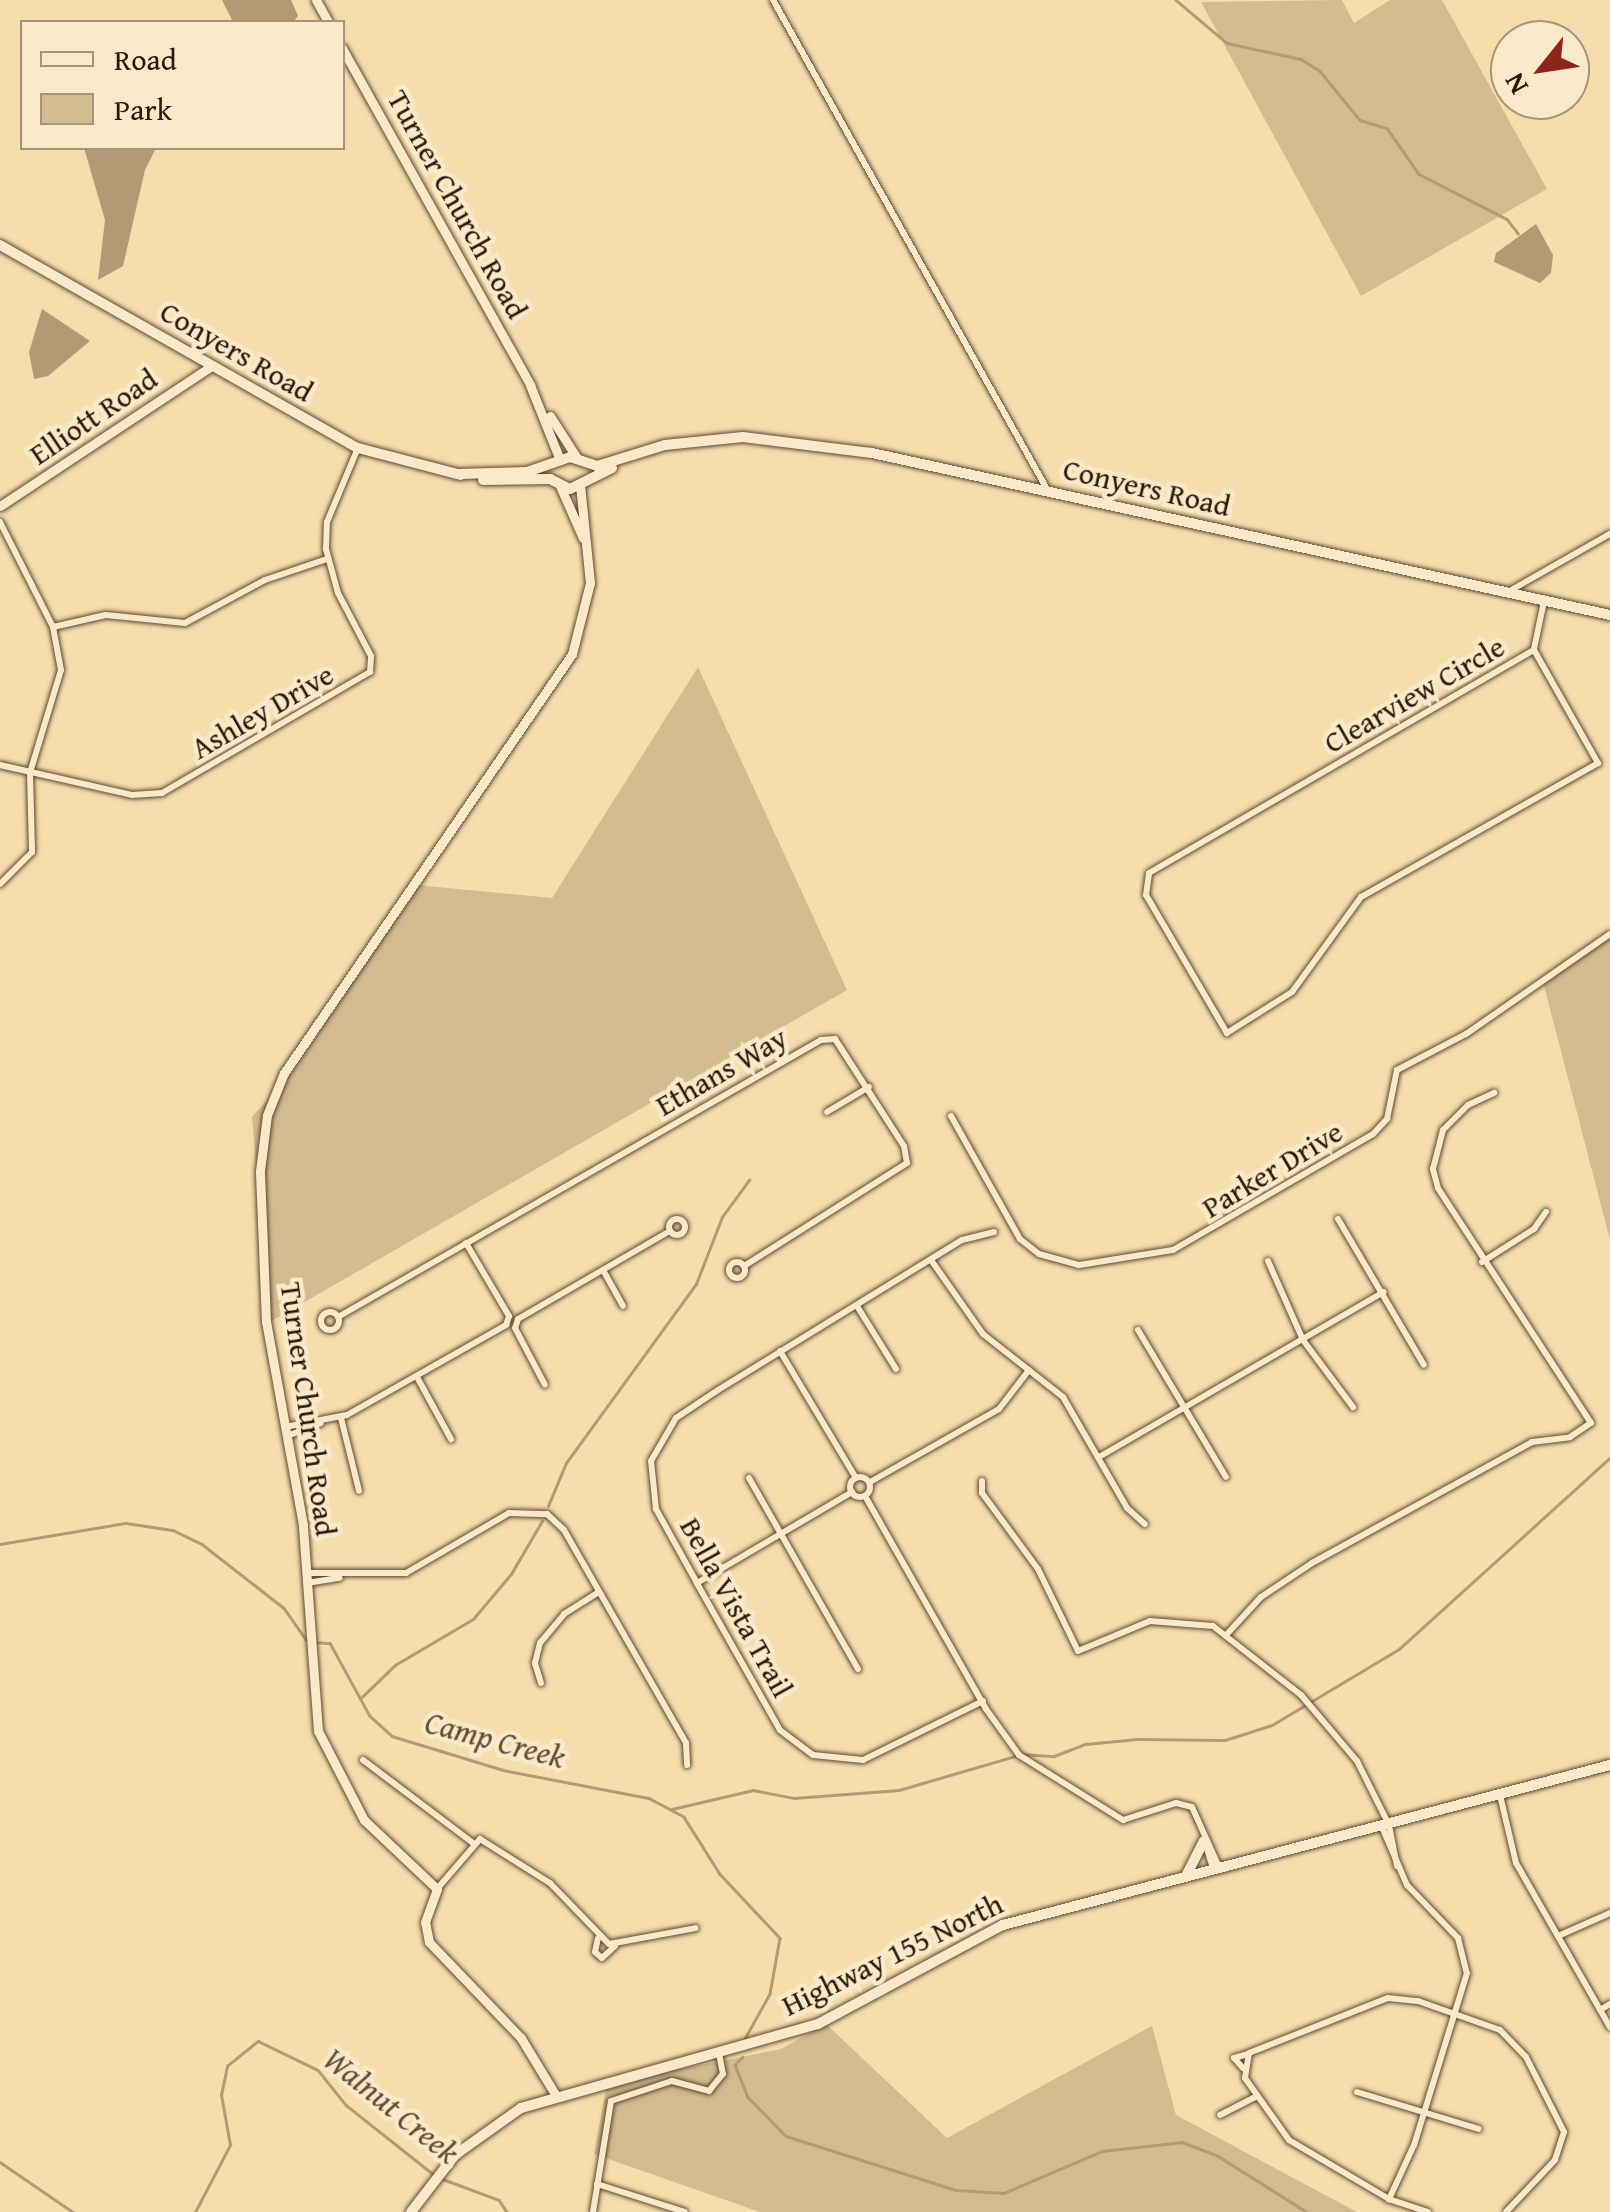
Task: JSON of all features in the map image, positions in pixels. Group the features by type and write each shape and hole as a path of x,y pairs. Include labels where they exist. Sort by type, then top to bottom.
{"main road":[{"name":"Conyers Road","path":"0,244 358,448 459,474 581,483 669,446"},
{"name":"Conyers Road","path":"459,474 515,473 558,462 602,465 669,446 743,437 872,453 1610,615"},
{"path":"580,461 581,483"},
{"path":"558,462 558,483"},
{"name":"Highway 155 North","path":"414,2206 446,2165 495,2124 555,2094 719,2054 843,2013 1002,1925 1610,1765"},
{"path":"1184,1876 1198,1863 1204,1841"}],"street":[{"path":"774,0 1047,489"},
{"name":"Turner Church Road","path":"345,53 530,385 580,461"},
{"name":"Elliott Road","path":"0,506 213,365"},
{"name":"Turner Church Road","path":"530,385 558,462"},
{"path":"53,627 106,615 185,623 264,580 327,559 328,522 358,448"},
{"name":"Turner Church Road","path":"558,483 589,552"},
{"name":"Turner Church Road","path":"438,1890 372,1831 336,1775 316,1719 307,1578 266,1322 261,1140 275,1092 572,654 587,608 589,552 581,483"},
{"path":"0,522 53,627 59,690 30,773 32,852 0,884"},
{"path":"1505,594 1610,534"},
{"name":"Ashley Drive","path":"0,765 132,795 162,793 362,678 370,672 370,656 327,559"},
{"path":"1534,650 1544,601"},
{"name":"Clearview Circle","path":"1534,650 1598,763 1361,897 1292,992 1227,1033 1146,894 1148,873 1534,650"},
{"name":"Parker Drive","path":"951,1116 1020,1238 1039,1254 1078,1266 1173,1250 1373,1134 1387,1119 1397,1070 1466,1034 1610,934"},
{"name":"Ethans Way","path":"338,1317 823,1039 844,1045 906,1150 905,1166 744,1266"},
{"path":"828,1112 869,1087"},
{"path":"1228,1634 1278,1583 1532,1442 1570,1437 1590,1423 1510,1290 1482,1262 1434,1169 1450,1118 1494,1094"},
{"path":"1482,1262 1534,1229 1546,1212"},
{"path":"1338,1219 1424,1366"},
{"path":"286,1431 341,1418 670,1232"},
{"name":"Bella Vista Trail","path":"983,1701 863,1760 813,1756 780,1730 696,1583 656,1509 652,1461 676,1418 978,1232 994,1232"},
{"path":"466,1243 546,1385"},
{"path":"931,1260 983,1334 1062,1397 1145,1524"},
{"path":"1268,1260 1303,1340 1353,1407"},
{"path":"603,1270 623,1306"},
{"path":"1099,1457 1384,1292"},
{"path":"856,1306 896,1369"},
{"path":"1138,1330 1181,1410 1221,1460 1226,1477"},
{"path":"780,1351 856,1478 870,1482"},
{"path":"866,1496 870,1482 1000,1409 1030,1370"},
{"path":"416,1377 451,1439"},
{"path":"341,1418 359,1492"},
{"path":"749,1478 858,1669"},
{"path":"696,1583 852,1492 856,1478"},
{"path":"982,1481 982,1493 1026,1549 1078,1651 1150,1622 1228,1634 1333,1727 1385,1826 1397,1866 1461,1944 1466,1978 1457,2013 1424,2114 1389,2199"},
{"path":"852,1492 866,1496 983,1701 1020,1755 1092,1804 1123,1820 1184,1804 1201,1824 1216,1868"},
{"path":"307,1578 409,1572 506,1514 527,1509 560,1525 686,1743 687,1765"},
{"path":"540,1683 535,1665 540,1642 564,1614 600,1592"},
{"path":"363,1760 473,1843 497,1844 533,1870 598,1938 615,1946"},
{"path":"1500,1795 1516,1863 1610,2028"},
{"path":"1201,1824 1216,1868"},
{"path":"473,1843 438,1890 424,1922 430,1942 521,2038 555,2094"},
{"path":"1558,1936 1610,1913"},
{"path":"598,1938 596,1952 602,1958 615,1946 696,1928"},
{"path":"1428,2212 1389,2199 1295,2146 1254,2097 1243,2068 1248,2054 1382,1999 1412,2000 1495,2027 1516,2044 1564,2127 1556,2160 1506,2212"},
{"path":"1600,2010 1610,2004"},
{"path":"594,2212 611,2101 672,2081 709,2091 720,2084 719,2054"},
{"path":"1357,2092 1479,2128"},
{"path":"1220,2115 1254,2097"},
{"path":"596,2184 685,2212"}],"green space":[{"path":"1342,0 1354,23 1390,0 1442,0 1490,86 1490,120 1509,120 1547,189 1361,296 1201,2"},
{"path":"698,667 847,990 268,1323 252,1117 294,1070 416,885 552,898"},
{"path":"1610,932 1610,1240 1542,978"},
{"path":"826,2024 947,2138 1152,2026 1176,2115 1357,2212 760,2212 594,2154 607,2084 781,2049"}],"shaded area":[{"path":"222,0 291,0 298,16 295,20 232,20"},
{"path":"85,150 155,150 145,170 123,266 98,280 105,220"},
{"path":"1536,224 1553,255 1551,273 1540,283 1494,262 1496,253"},
{"path":"42,309 90,341 48,376 34,379 29,352"}],"waterway":[{"path":"1176,0 1227,43 1301,59 1320,71 1360,120 1387,128 1419,174 1507,219 1518,233"},
{"path":"548,1506 566,1463 696,1284 722,1217 749,1180"},
{"path":"1022,1754 1054,1756 1086,1744 1137,1739 1225,1740 1272,1725 1399,1649 1610,1458"},
{"path":"362,1697 395,1665 473,1619 511,1574 542,1521"},
{"name":"Camp Creek","path":"0,1544 126,1523 173,1530 202,1544 284,1608 306,1639"},
{"name":"Camp Creek","path":"314,1642 330,1643 370,1716 392,1736 503,1770 649,1798 684,1817 720,1874 780,1938 770,1994 745,2039"},
{"path":"672,1809 753,1790 794,1798 899,1790 1015,1756"},
{"name":"Walnut Creek","path":"195,2212 230,2145 221,2095 227,2066 258,2041 318,2070 346,2105 433,2174"},
{"name":"Camp Creek","path":"743,2057 735,2065 748,2097 786,2136 956,2190 1004,2193 1102,2151 1182,2142 1218,2156 1307,2212"},
{"name":"Walnut Creek","path":"0,2162 73,2212"},
{"name":"Walnut Creek","path":"440,2178 499,2200 507,2212"}]}
